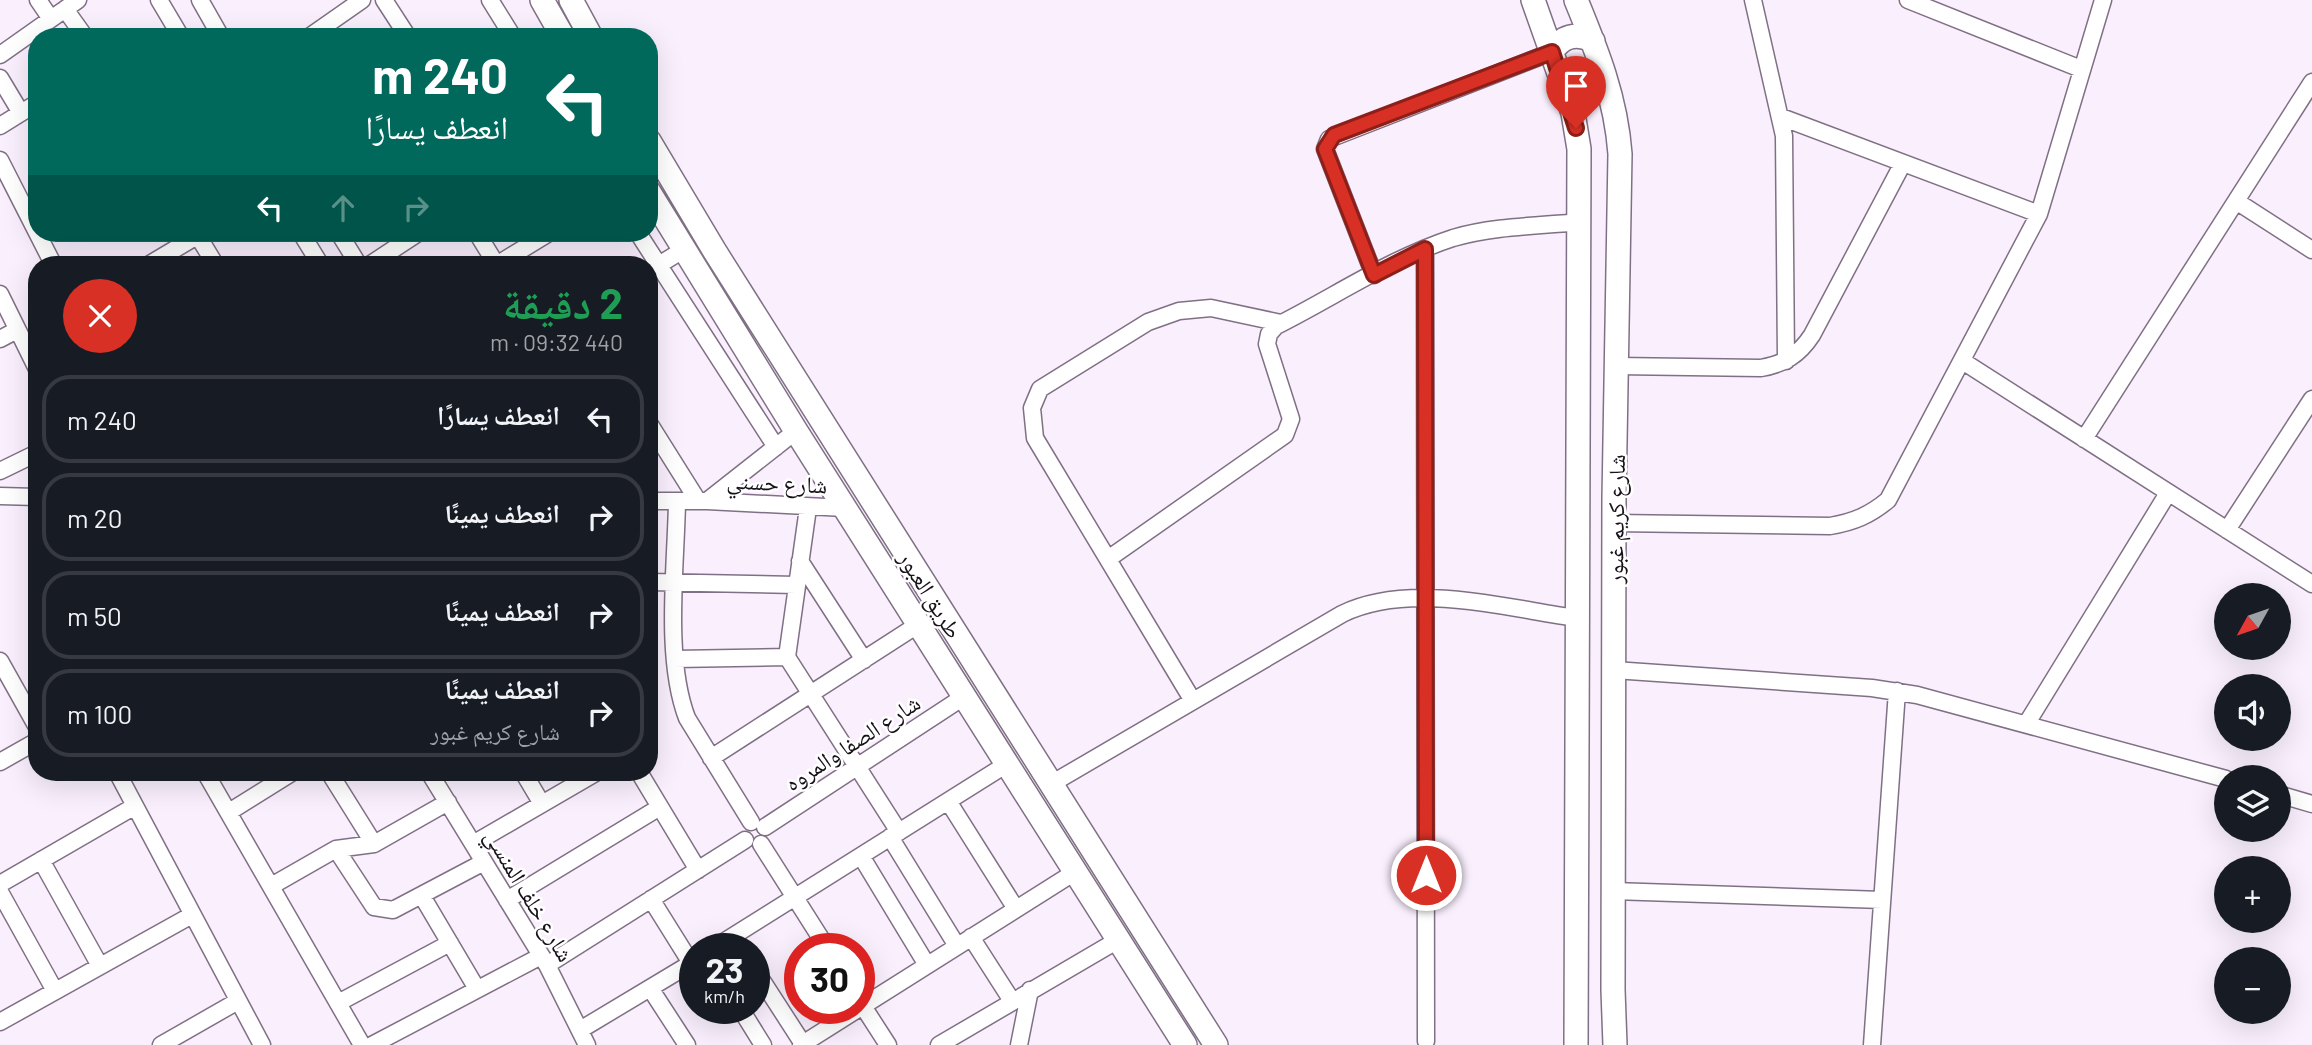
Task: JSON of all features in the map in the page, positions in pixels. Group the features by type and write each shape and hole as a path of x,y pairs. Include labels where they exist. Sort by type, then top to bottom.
{"street":[{"path":"38,0 51,19"},
{"path":"159,0 176,28"},
{"path":"200,0 217,28"},
{"path":"325,28 362,0"},
{"path":"384,0 402,28"},
{"path":"490,0 507,28"},
{"path":"542,0 552,28"},
{"path":"571,0 586,28"},
{"name":"شارع كريم غبور","path":"1533,0 1576,128 1580,222 1576,1045"},
{"name":"شارع كريم غبور","path":"1576,0 1611,93 1620,144 1614,523 1615,1045"},
{"path":"1753,0 1781,117 1786,361"},
{"path":"1908,0 2081,69"},
{"path":"1614,523 1830,526 1852,523 1871,514 1888,500 1900,483 2039,215 2104,0"},
{"path":"38,28 72,5 81,28"},
{"path":"0,55 28,35"},
{"path":"1374,275 1325,149 1329,139 1552,52 1560,41 1573,36 1592,41"},
{"path":"0,78 21,113"},
{"path":"2084,439 2312,82"},
{"path":"0,126 28,109"},
{"path":"1781,117 2039,215"},
{"name":"طريق العبور","path":"658,156 818,416 1216,1045"},
{"path":"0,160 28,213"},
{"path":"1617,366 1761,368 1786,361 1805,346 1812,335 1903,163"},
{"path":"2236,201 2312,250"},
{"name":"طريق العبور","path":"658,207 796,431 1185,1045"},
{"path":"1108,559 1285,435 1291,419 1267,344 1272,330 1281,323 1425,249 1480,232 1580,222"},
{"path":"163,256 187,242"},
{"path":"383,256 404,242"},
{"path":"510,256 533,242"},
{"path":"1425,249 1426,1041"},
{"path":"658,266 683,250"},
{"path":"658,274 776,447"},
{"path":"0,294 28,351"},
{"path":"1193,701 1035,438 1032,408 1040,389 1148,322 1179,311 1211,308 1281,323"},
{"path":"0,339 17,330"},
{"path":"1964,362 2312,584"},
{"path":"2227,530 2312,399"},
{"path":"796,431 818,416"},
{"name":"شارع حسني","path":"703,501 796,431"},
{"path":"658,436 703,501"},
{"path":"0,471 28,457"},
{"path":"2,492 28,496"},
{"path":"2027,723 2168,493"},
{"path":"845,508 867,494"},
{"name":"شارع حسني","path":"658,501 845,508"},
{"path":"677,501 675,659 680,699 687,718 711,758 767,836 761,844 752,846 745,840 743,830 758,824"},
{"path":"808,508 787,657 857,766 957,946"},
{"path":"800,561 864,660"},
{"path":"658,583 796,585"},
{"path":"1051,784 1356,607 1387,598 1424,597 1577,618"},
{"path":"711,758 919,624"},
{"path":"675,659 787,657"},
{"path":"0,661 28,711"},
{"path":"1614,670 1897,691 2027,723 2214,776"},
{"path":"1872,1045 1897,691"},
{"name":"شارع الصفا والمروه","path":"758,824 857,766 965,696"},
{"path":"0,762 28,746"},
{"path":"750,933 795,898 1007,764"},
{"path":"122,781 261,1045"},
{"path":"210,781 362,1045"},
{"path":"229,812 279,781"},
{"path":"335,781 374,844"},
{"name":"شارع خلف المنسي","path":"435,781 544,960 584,1038"},
{"path":"528,781 542,804"},
{"path":"473,844 582,781"},
{"path":"644,781 698,870"},
{"path":"2291,798 2312,804"},
{"path":"948,801 1016,909"},
{"path":"272,885 336,849 374,844 448,802"},
{"path":"0,884 135,806"},
{"path":"507,900 660,807"},
{"path":"372,1045 477,989 544,960 651,899 745,840"},
{"path":"761,844 817,933"},
{"path":"336,849 374,906 393,910 484,862"},
{"path":"861,856 927,965"},
{"path":"41,860 100,966"},
{"path":"875,995 1075,872"},
{"path":"1613,891 1882,900"},
{"path":"0,892 55,991"},
{"path":"422,896 477,989"},
{"path":"651,899 679,941"},
{"path":"0,1022 192,915"},
{"path":"971,937 1012,1001"},
{"path":"939,1045 1118,940"},
{"path":"338,1003 450,943"},
{"path":"584,1038 650,988 679,970"},
{"path":"650,988 687,1045"},
{"path":"1019,1045 1030,990"},
{"path":"770,993 802,1044 831,1024"},
{"path":"161,1045 238,1001"},
{"path":"750,1024 763,1045"},
{"path":"874,1024 888,1045"}],"route":[{"path":"1426,875 1425,249 1374,275 1325,149 1326,144 1334,135 1552,52 1576,128"}]}
